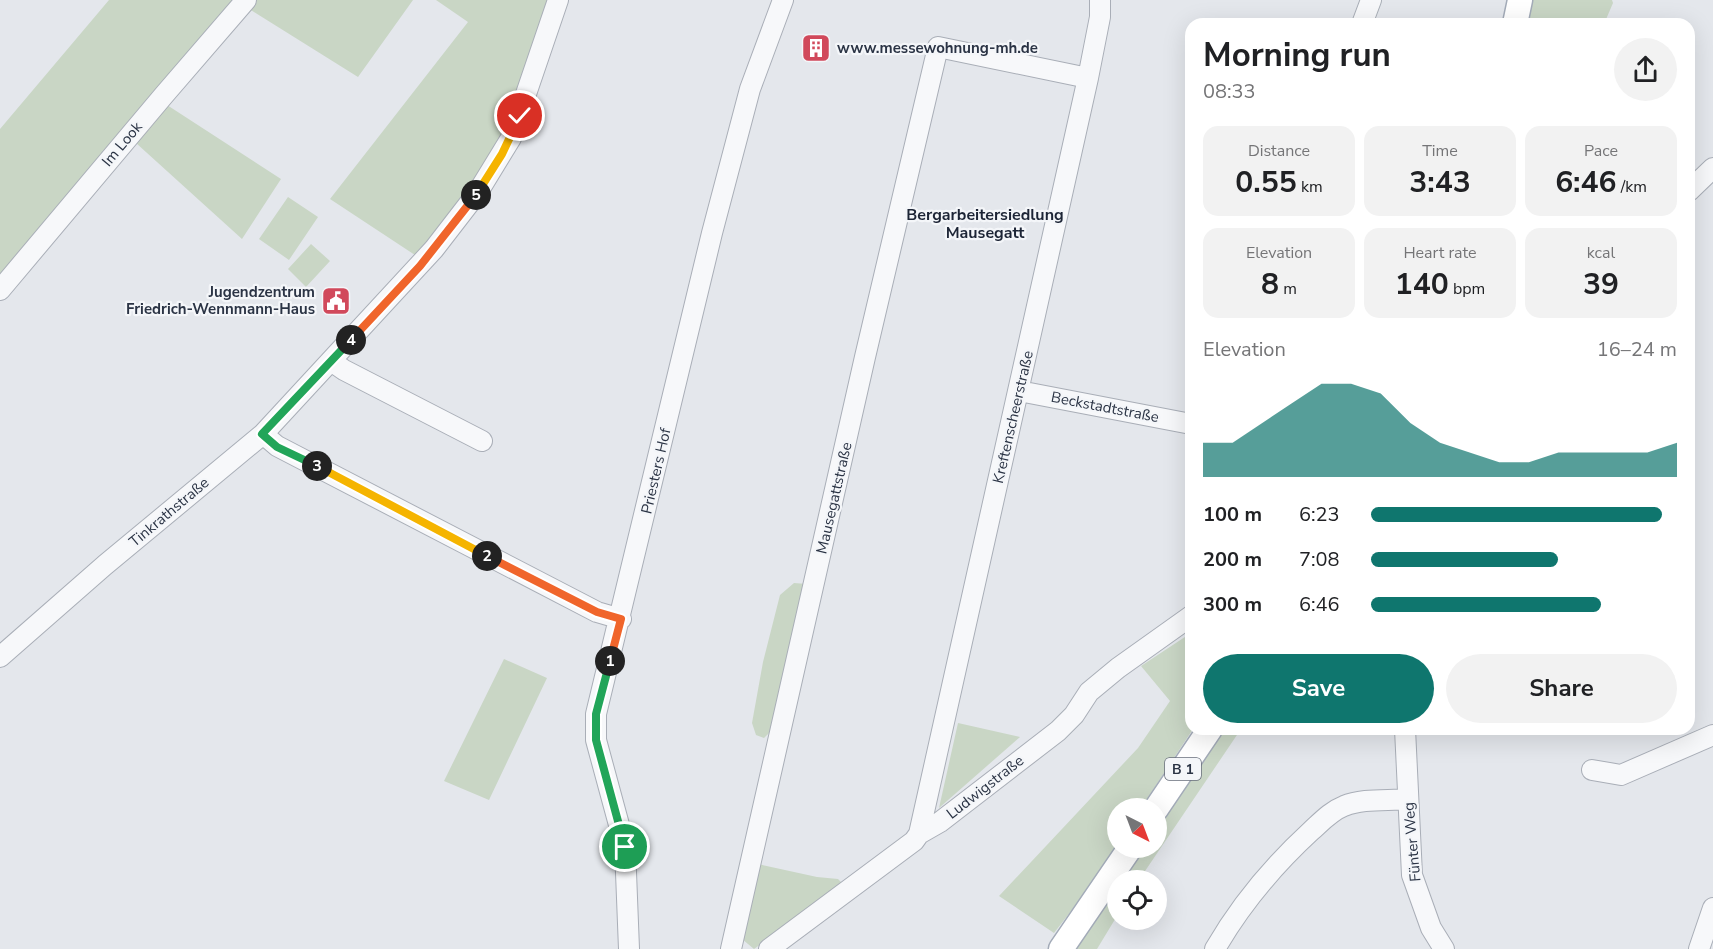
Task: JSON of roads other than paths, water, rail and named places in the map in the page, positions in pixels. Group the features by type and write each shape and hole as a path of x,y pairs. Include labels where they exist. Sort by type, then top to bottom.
{"main road":[{"path":"1516,18 1520,0"},
{"name":"B 1","path":"1163,798 1206,735"},
{"path":"1061,949 1123,858"}],"street":[{"name":"Im Look","path":"0,290 246,0"},
{"name":"Tinkrathstraße","path":"0,657 262,434 434,249 478,192 502,154 520,116 558,0"},
{"name":"Priesters Hof","path":"628,949 625,847 596,740 596,714 621,619 712,233 747,100 783,0"},
{"name":"Kreftenscheerstraße","path":"919,834 1088,78 1100,16 1100,0"},
{"path":"1364,18 1371,0"},
{"name":"Mausegattstraße","path":"731,949 938,47 1088,78"},
{"path":"1695,185 1713,168"},
{"path":"331,361 344,370 482,441"},
{"name":"Beckstadtstraße","path":"1019,391 1185,423"},
{"path":"262,434 277,447 451,537 597,612 621,619"},
{"name":"Ludwigstraße","path":"769,949 1058,731 1074,716 1089,692 1118,668 1185,620"},
{"name":"Fünter Weg","path":"1405,735 1412,875 1431,928 1444,949"},
{"path":"1593,770 1621,775 1713,735"},
{"path":"1215,949 1234,916 1257,887 1289,852 1332,812 1358,803 1408,799"},
{"path":"1700,949 1713,908"}],"place":[{"name":"www.messewohnung-mh.de","path":"816,48"},
{"name":"Jugendzentrum Friedrich-Wennmann-Haus","path":"336,301"}],"district":[{"name":"Bergarbeitersiedlung Mausegatt","path":"985,224"}]}
